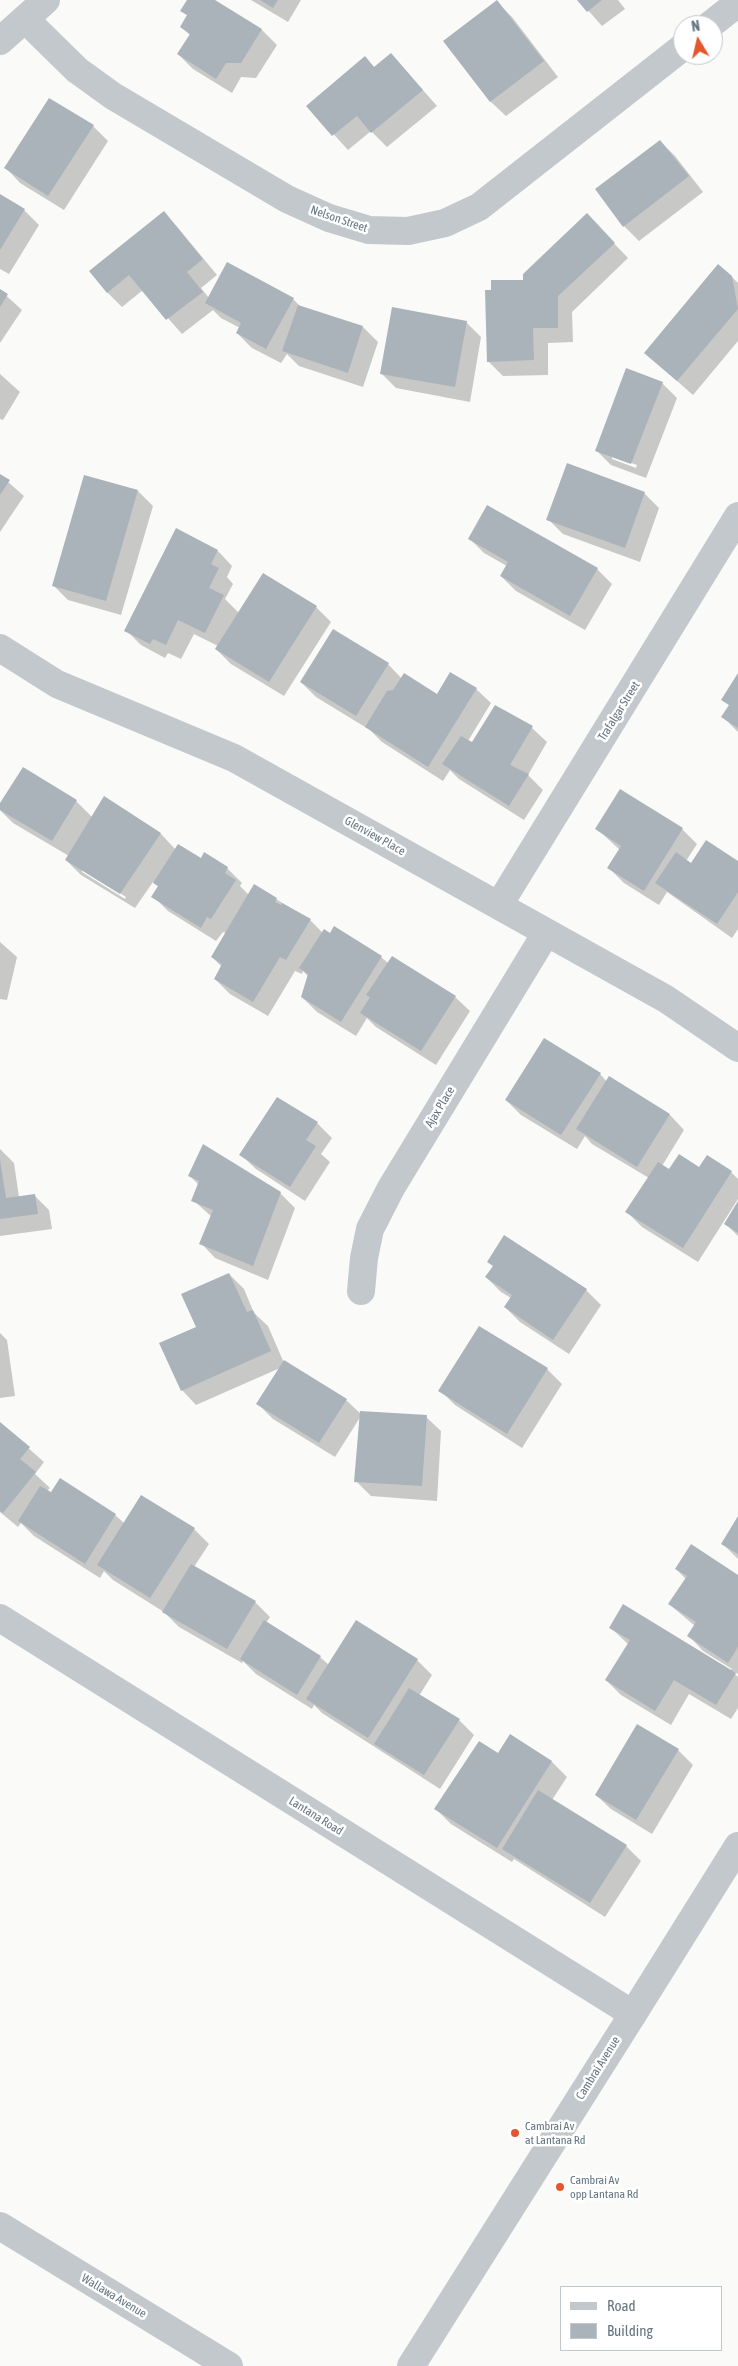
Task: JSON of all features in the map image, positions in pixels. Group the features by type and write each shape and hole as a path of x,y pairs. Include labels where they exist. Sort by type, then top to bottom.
{"street":[{"path":"0,41 46,0"},
{"path":"723,15 738,3"},
{"name":"Nelson Street","path":"25,18 77,70 113,96 287,199 329,218 369,230 408,230 427,227 445,223 479,207 673,55"},
{"name":"Trafalgar Street","path":"499,905 738,516"},
{"name":"Glenview Place","path":"0,648 57,684 234,758 666,999 738,1048"},
{"name":"Ajax Place","path":"362,1291 364,1258 370,1229 392,1188 546,933"},
{"name":"Lantana Road","path":"0,1618 633,2014"},
{"name":"Cambrai Avenue","path":"411,2366 738,1846"},
{"name":"Wallawa Avenue","path":"0,2226 228,2366"}],"building":[{"path":"187,0 215,0 262,29 241,63 226,63 216,79 177,54 190,34 180,27 187,15 180,11"},
{"path":"260,0 278,0 273,8"},
{"path":"497,0 544,61 490,102 443,41"},
{"path":"577,0 602,0 587,12"},
{"path":"391,53 423,90 371,133 357,116 332,136 306,106 365,56 374,67"},
{"path":"49,98 94,125 48,196 4,168"},
{"path":"660,140 689,176 623,227 595,189"},
{"path":"0,194 25,209 0,250"},
{"path":"164,211 203,259 187,272 203,292 166,320 129,275 107,293 89,271"},
{"path":"587,213 615,243 558,296 558,328 533,328 534,360 487,362 485,290 491,290 491,280 523,280 523,274"},
{"path":"227,262 294,298 266,349 236,333 241,323 205,303"},
{"path":"718,264 732,276 738,309 677,381 644,353"},
{"path":"0,289 8,294 0,307"},
{"path":"298,305 363,326 348,373 282,351"},
{"path":"392,307 467,321 455,387 380,374"},
{"path":"626,368 663,382 631,464 595,451"},
{"path":"567,463 645,492 625,548 546,520"},
{"path":"0,474 10,480 0,495"},
{"path":"84,475 138,490 106,601 52,586"},
{"path":"487,505 598,568 570,616 500,576 508,562 468,539"},
{"path":"176,528 218,550 211,564 219,568 209,588 224,595 205,633 178,620 166,645 153,639 150,644 124,631"},
{"path":"263,573 317,606 269,682 215,649"},
{"path":"333,629 389,663 356,716 300,682"},
{"path":"450,672 477,688 428,767 365,727 387,691 393,690 404,673 437,694"},
{"path":"738,673 738,728 721,717 729,705 721,700"},
{"path":"495,705 533,726 510,765 529,774 509,806 442,764 461,736 472,742"},
{"path":"23,767 77,800 52,841 0,810 0,803"},
{"path":"620,789 683,828 644,891 607,868 621,846 595,829"},
{"path":"104,796 161,833 120,894 65,860"},
{"path":"706,840 738,861 738,892 717,924 655,883 676,852 691,863"},
{"path":"178,844 201,858 204,852 228,867 225,873 236,880 211,919 207,917 201,928 151,897 158,886 153,883"},
{"path":"254,884 277,898 275,902 281,905 282,903 311,919 286,960 280,957 253,1002 214,979 222,964 211,957"},
{"path":"334,926 382,956 341,1022 301,997 308,974 299,968 324,929 330,933"},
{"path":"392,956 456,996 421,1051 360,1013 370,997 366,995"},
{"path":"544,1038 601,1073 561,1135 505,1100"},
{"path":"609,1076 670,1114 637,1167 576,1129"},
{"path":"277,1097 318,1122 306,1140 316,1146 290,1187 239,1155"},
{"path":"203,1144 281,1192 253,1266 199,1244 213,1210 191,1201 199,1181 188,1176"},
{"path":"679,1154 699,1167 707,1155 732,1171 683,1248 625,1212 658,1162 669,1169"},
{"path":"0,1159 6,1198 35,1194 38,1214 0,1219"},
{"path":"738,1201 738,1233 724,1224"},
{"path":"504,1235 587,1289 553,1340 504,1307 512,1295 485,1277 493,1266 487,1262"},
{"path":"229,1273 247,1312 253,1310 271,1351 181,1391 159,1343 196,1327 181,1294"},
{"path":"479,1326 548,1368 507,1434 438,1391"},
{"path":"284,1360 347,1399 319,1443 256,1404"},
{"path":"360,1411 427,1415 422,1486 354,1482"},
{"path":"0,1422 30,1447 20,1459 36,1472 3,1513 0,1511"},
{"path":"60,1478 116,1514 85,1564 18,1521 40,1486 51,1492"},
{"path":"141,1495 195,1528 150,1598 97,1565"},
{"path":"738,1516 738,1554 721,1544"},
{"path":"691,1544 738,1575 738,1647 728,1663 687,1636 696,1622 668,1604 687,1576 675,1569"},
{"path":"191,1564 256,1601 227,1649 162,1612"},
{"path":"623,1604 736,1673 716,1705 674,1680 655,1711 605,1680 630,1640 609,1628"},
{"path":"264,1620 321,1656 297,1695 240,1659"},
{"path":"356,1620 418,1659 368,1738 306,1699"},
{"path":"409,1688 460,1719 424,1775 374,1744"},
{"path":"637,1724 679,1749 636,1820 595,1795"},
{"path":"510,1734 552,1761 497,1848 434,1809 479,1741 498,1753"},
{"path":"538,1790 627,1845 590,1903 502,1849"}],"place":[{"name":"Cambrai Av at Lantana Rd","path":"515,2133"},
{"name":"Cambrai Av opp Lantana Rd","path":"560,2187"}]}
